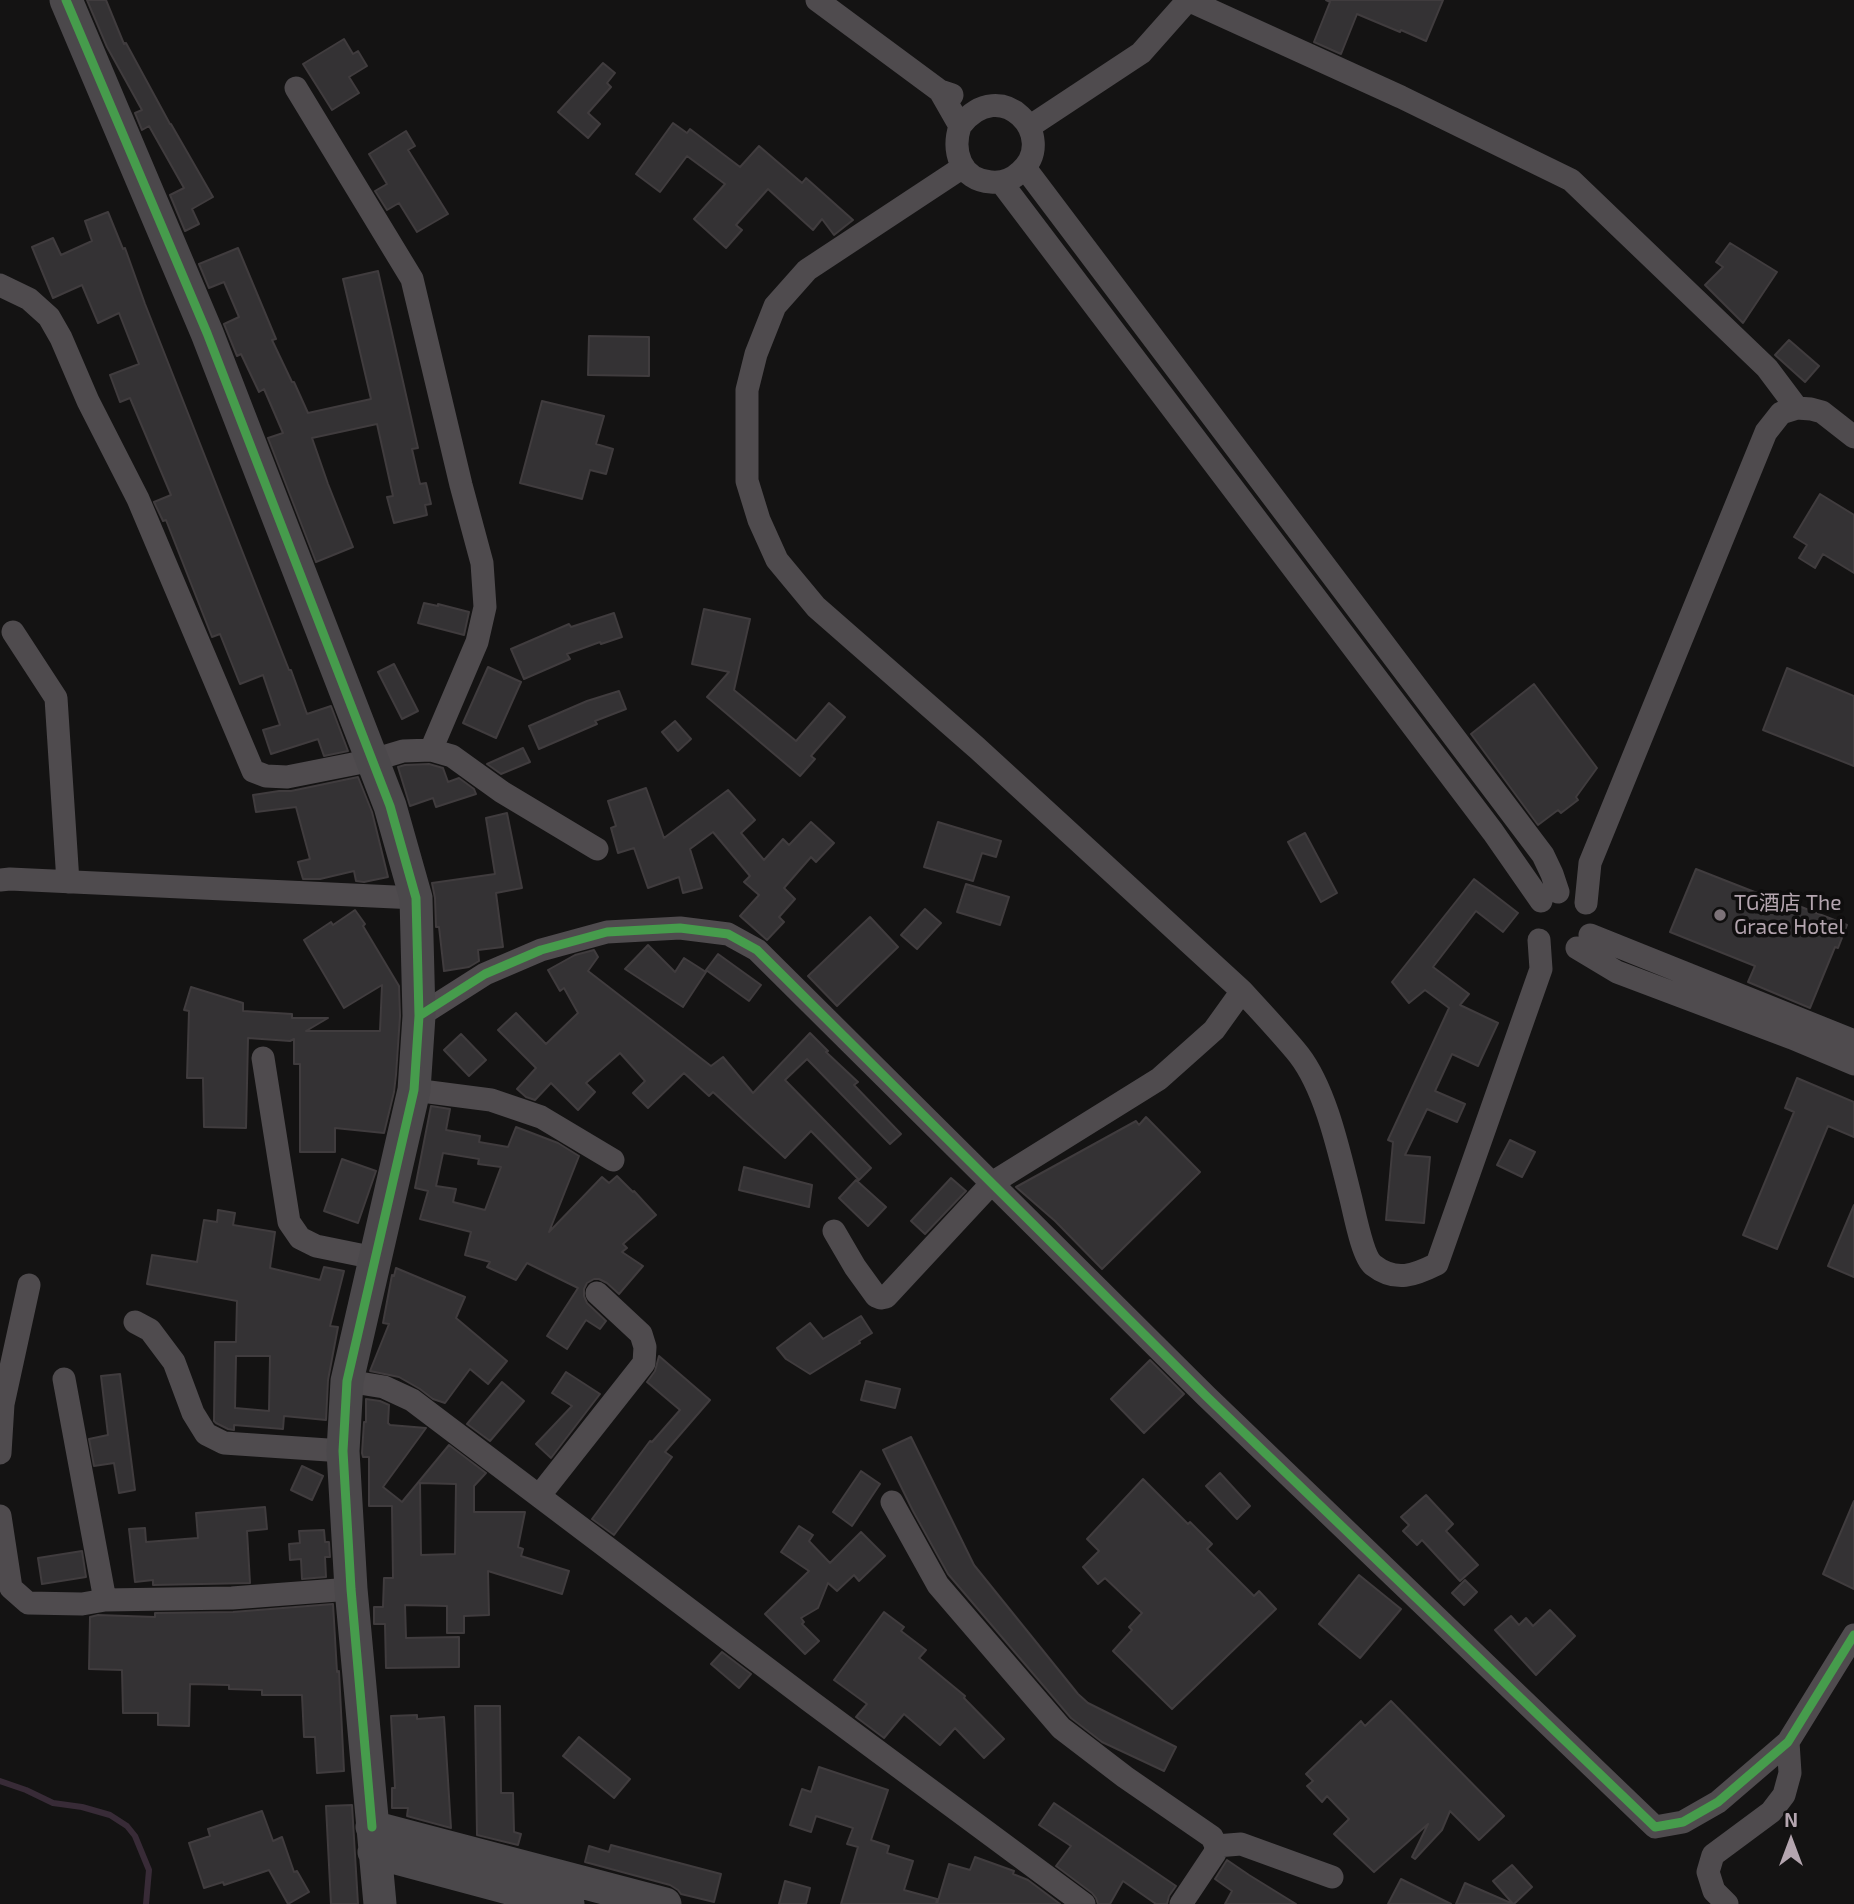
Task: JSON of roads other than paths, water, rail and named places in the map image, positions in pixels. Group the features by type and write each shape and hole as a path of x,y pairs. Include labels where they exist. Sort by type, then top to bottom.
{"street":[{"path":"66,0 207,334 373,760 390,806 416,898 419,1016 414,1090 347,1381 343,1451 351,1589 380,1904"},
{"path":"817,0 940,90 981,107"},
{"path":"1030,127 1141,53 1188,0 1401,97 1571,180 1768,368 1797,408"},
{"path":"296,88 412,279 482,563 485,607 477,642 431,750"},
{"path":"940,90 960,126"},
{"path":"995,105 1009,108 1021,116 1030,127 1032,155 1025,168 1014,177 1001,182 986,182 973,177 963,167 957,154 956,140 960,126 968,115 981,107 995,105"},
{"path":"963,167 807,270 775,306 747,390 747,481 759,520 777,560 816,607 987,757 1242,991 1300,1056 1321,1094 1362,1242 1371,1264 1393,1276 1415,1275 1437,1264 1541,969 1539,940 1533,917 1590,863"},
{"path":"1025,168 1543,855 1552,874 1554,895"},
{"path":"1001,182 1493,832 1554,895"},
{"path":"0,285 29,299 49,317 61,338 88,401 138,499 253,771 266,776 288,777 373,760 403,751 431,750 452,756 502,792 597,849"},
{"path":"1141,367 1162,351"},
{"path":"1586,903 1590,863 1766,432 1781,413 1797,408 1822,412 1854,437"},
{"path":"1292,567 1312,551"},
{"path":"13,632 56,698 68,882"},
{"path":"1440,763 1461,747"},
{"path":"0,880 416,898"},
{"path":"1541,969 1576,945 1593,919 1586,903 1572,893 1554,895"},
{"path":"419,1016 485,974 541,950 607,932 680,928 728,934 757,950 1206,1395 1654,1827 1683,1822 1718,1802 1788,1742 1854,1635"},
{"path":"1539,940 1553,950 1576,945 1854,1041"},
{"path":"1576,945 1617,972 1854,1064"},
{"path":"834,1231 876,1296 886,1297 992,1183 1159,1079 1214,1030 1242,991"},
{"path":"263,1058 289,1222 300,1238 316,1246 374,1258"},
{"path":"414,1090 491,1100 541,1117 613,1160"},
{"path":"0,1453 3,1404 29,1285"},
{"path":"539,1496 644,1363 645,1347 641,1334 597,1293"},
{"path":"135,1322 150,1331 174,1362 193,1413 206,1434 224,1443 343,1451"},
{"path":"64,1379 105,1600"},
{"path":"347,1381 384,1387 412,1400 1084,1904"},
{"path":"892,1502 938,1585 1061,1728 1125,1777 1212,1837 1216,1846 1215,1853 1181,1904"},
{"path":"0,1516 11,1588 27,1603 82,1604 105,1600 232,1598 351,1589"},
{"path":"1727,1904 1714,1891 1708,1872 1713,1855 1771,1812 1784,1795 1790,1773 1788,1742"},
{"path":"373,1839 568,1904"},
{"path":"373,1839 665,1904"},
{"path":"1216,1846 1241,1844 1332,1877"}],"waterway":[{"path":"0,1781 53,1803 110,1815 127,1826 135,1836 149,1870 146,1904"}],"place":[{"name":"TG酒店 The Grace Hotel","path":"1720,915"}]}
